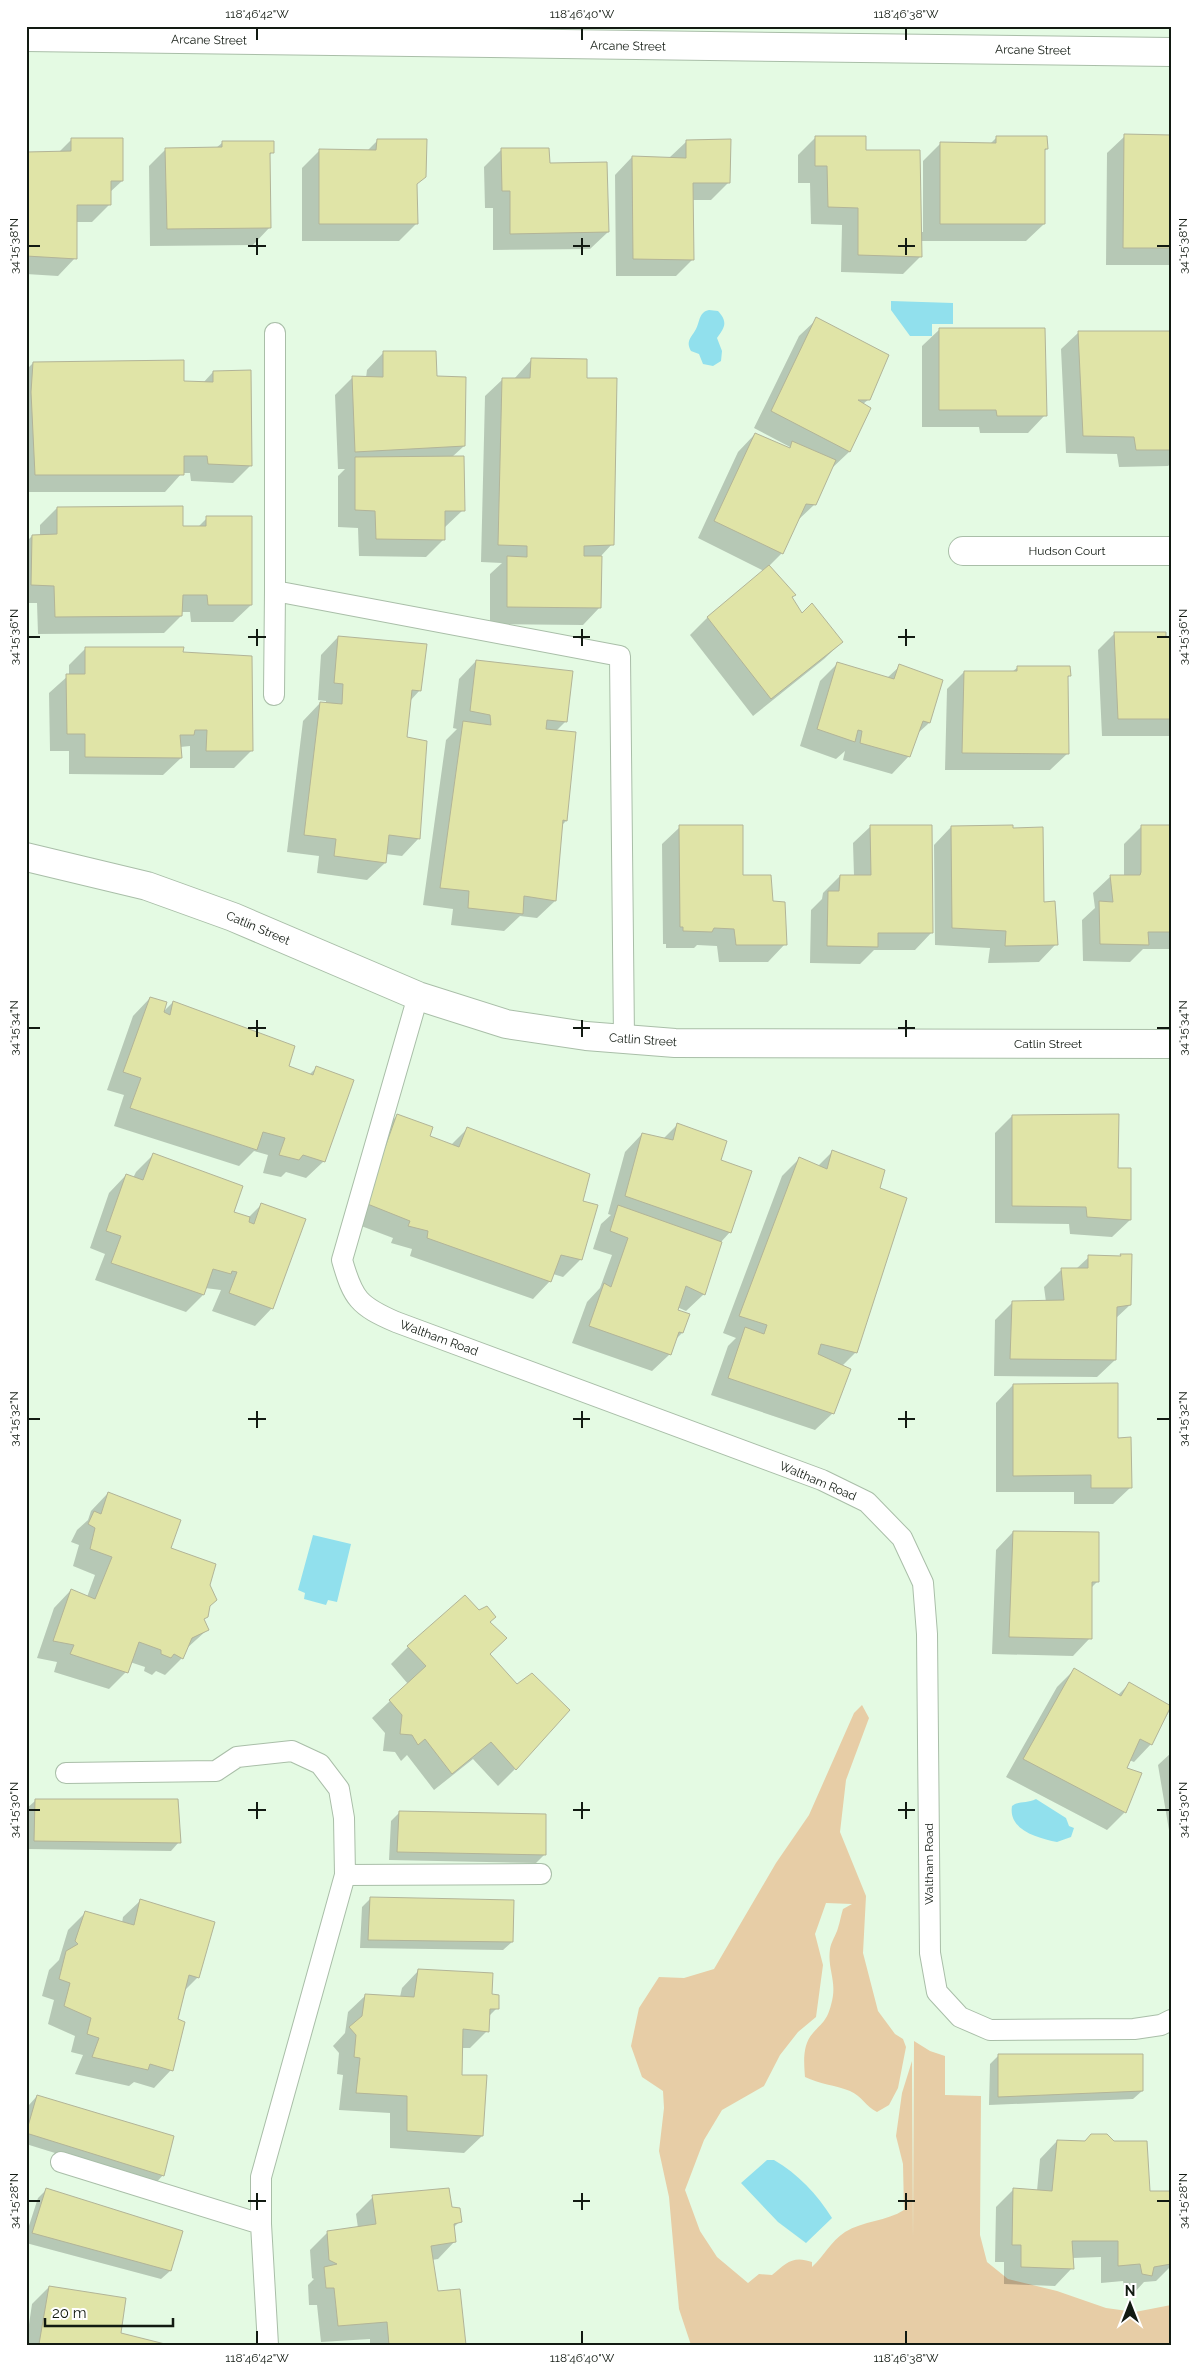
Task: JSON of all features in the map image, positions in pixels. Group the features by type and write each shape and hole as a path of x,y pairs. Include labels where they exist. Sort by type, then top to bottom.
{"street":[{"name":"Arcane Street","path":"26,37 433,35 1171,52"},
{"name":"Hudson Court","path":"963,551 1171,551"},
{"name":"Catlin Street","path":"26,857 147,886 233,917 418,996 506,1024 586,1036 685,1043 1171,1044"}],"lane":[{"path":"274,695 275,333"},
{"path":"275,591 620,656 624,1039"},
{"name":"Waltham Road","path":"418,996 342,1260 350,1288 369,1310 396,1322 822,1480 867,1502 902,1538 923,1583 927,1634 930,1953 937,1992 960,2018 990,2030 1134,2029 1161,2025 1171,2020"},
{"path":"66,1772 216,1771 237,1757 292,1752 320,1764 339,1789 344,1818 345,1875 261,2177 261,2224 268,2345"},
{"path":"345,1875 541,1874"},
{"path":"61,2162 261,2224"}],"shaded area":[{"path":"862,1705 869,1718 846,1780 840,1832 866,1896 863,1953 878,2011 895,2034 903,2039 906,2047 898,2088 889,2105 877,2112 850,2091 805,2077 804,2054 807,2043 826,2018 833,1997 829,1956 831,1946 843,1909 852,1904 826,1903 815,1934 823,1965 816,2017 798,2032 780,2055 764,2086 722,2110 704,2140 685,2190 700,2231 717,2257 748,2283 759,2274 772,2275 790,2261 805,2260 812,2262 812,2267 845,2232 859,2225 890,2217 904,2210 903,2164 896,2136 902,2093 912,2061 913,2240 914,2041 930,2051 945,2056 945,2095 981,2096 980,2235 987,2262 1008,2279 1057,2291 1106,2308 1135,2312 1171,2305 1171,2345 691,2345 679,2309 669,2197 659,2151 664,2108 663,2091 642,2077 631,2046 639,2008 659,1977 684,1978 714,1969 776,1863 809,1815 854,1713"}],"water":[{"path":"891,301 953,303 953,324 932,324 932,336 910,336 891,310"},
{"path":"709,310 718,311 724,321 723,328 717,338 722,351 721,361 713,366 703,364 699,354 691,351 689,348 690,339 703,313"},
{"path":"313,1535 351,1544 337,1602 328,1600 326,1605 304,1599 305,1593 298,1590"},
{"path":"1036,1799 1066,1818 1069,1826 1074,1828 1071,1837 1057,1842 1033,1835 1019,1827 1012,1814 1012,1806"},
{"path":"767,2160 774,2160 799,2178 820,2201 832,2218 806,2243 778,2222 741,2183"}],"building":[{"path":"1124,134 1171,135 1171,248 1123,248"},
{"path":"815,136 866,136 866,150 920,150 922,257 858,255 858,208 828,207 827,166 815,166"},
{"path":"996,136 1047,136 1048,149 1045,149 1045,224 940,224 940,142 996,143"},
{"path":"71,138 123,138 123,181 111,181 111,205 77,205 77,259 26,256 26,152 71,151"},
{"path":"377,139 427,139 426,177 417,184 418,224 319,224 319,149 376,150"},
{"path":"731,139 730,183 693,183 694,260 633,259 632,156 686,158 686,140"},
{"path":"222,141 274,141 274,153 270,153 271,228 167,229 165,148 222,147"},
{"path":"501,148 549,148 550,163 607,162 609,232 510,234 510,191 502,191"},
{"path":"816,317 889,355 870,400 858,400 871,408 850,452 771,411"},
{"path":"939,328 1045,328 1047,416 997,416 996,410 939,410"},
{"path":"1078,331 1171,331 1171,450 1136,450 1134,437 1083,436"},
{"path":"383,351 436,351 437,376 466,377 465,446 355,452 352,376 383,377"},
{"path":"531,358 587,359 587,378 617,378 614,545 584,546 584,556 602,556 601,608 507,607 507,556 527,557 527,546 498,545 502,378 530,378"},
{"path":"184,360 184,381 213,382 213,371 251,370 252,466 208,464 207,456 184,456 184,475 35,475 31,392 33,362"},
{"path":"755,433 790,448 792,441 836,460 816,505 806,504 783,554 714,521"},
{"path":"464,456 465,511 445,511 445,540 376,539 375,511 355,510 355,457"},
{"path":"183,506 183,526 206,526 206,516 252,516 252,605 208,605 207,595 183,595 182,616 55,617 54,586 31,585 32,535 57,534 57,507"},
{"path":"769,565 796,595 792,597 802,613 812,603 843,642 771,699 707,617"},
{"path":"1114,632 1166,632 1166,637 1171,637 1171,719 1118,719"},
{"path":"338,636 427,644 421,691 412,690 407,737 427,741 420,839 389,835 386,863 334,856 336,839 304,835 320,702 342,704 343,684 334,683"},
{"path":"85,647 184,647 183,652 252,656 253,751 206,751 207,730 195,730 194,735 180,735 182,758 85,757 85,734 67,734 66,674 85,674"},
{"path":"476,660 573,671 567,722 547,720 546,729 576,732 567,821 563,820 556,901 524,896 523,914 468,908 469,891 440,888 463,721 491,725 490,715 470,711"},
{"path":"837,662 894,679 899,664 943,680 930,723 923,721 910,757 860,743 862,731 858,730 855,742 817,729"},
{"path":"1017,666 1070,666 1071,676 1068,676 1069,754 962,753 964,671 1017,671"},
{"path":"679,825 743,825 743,875 771,875 773,901 785,902 787,945 736,945 734,929 714,928 712,932 683,931 683,927 680,927"},
{"path":"870,825 932,825 933,933 878,933 878,947 827,946 828,891 839,891 840,875 871,875"},
{"path":"1013,825 1013,828 1043,827 1044,902 1055,901 1058,945 1005,946 1006,931 952,928 951,826"},
{"path":"1141,825 1171,825 1171,932 1148,932 1149,945 1100,944 1099,901 1113,902 1110,875 1140,875"},
{"path":"150,997 167,1002 164,1012 170,1015 173,1001 295,1046 289,1066 313,1075 316,1066 354,1080 325,1162 303,1155 299,1160 279,1155 285,1138 263,1132 257,1150 130,1108 141,1078 123,1072"},
{"path":"397,1114 433,1127 430,1136 459,1147 467,1127 590,1174 583,1201 598,1205 582,1260 561,1255 551,1282 427,1238 428,1231 408,1226 410,1221 365,1203"},
{"path":"1119,1114 1118,1168 1131,1168 1131,1220 1087,1217 1086,1207 1012,1206 1012,1115"},
{"path":"677,1123 727,1141 721,1160 752,1171 731,1233 625,1196 642,1133 673,1140"},
{"path":"832,1150 885,1170 880,1188 907,1198 857,1353 821,1344 818,1354 851,1369 834,1414 728,1378 745,1327 764,1334 767,1325 739,1316 799,1157 827,1169"},
{"path":"153,1153 243,1186 234,1212 250,1217 249,1222 254,1224 261,1203 306,1219 273,1309 229,1293 237,1272 232,1271 231,1274 213,1269 204,1295 111,1263 121,1236 106,1231 126,1174 143,1180"},
{"path":"618,1205 722,1242 705,1295 686,1286 678,1310 690,1314 683,1333 679,1332 671,1355 589,1326 604,1283 611,1287 628,1238 610,1231"},
{"path":"1120,1254 1132,1254 1131,1305 1117,1307 1116,1360 1010,1359 1012,1301 1064,1300 1061,1268 1088,1268 1088,1255 1121,1256"},
{"path":"1118,1383 1118,1438 1131,1437 1132,1488 1091,1488 1091,1475 1013,1476 1013,1384"},
{"path":"108,1492 181,1520 171,1548 216,1564 210,1585 217,1600 210,1606 208,1617 204,1619 209,1630 192,1638 183,1659 174,1654 171,1658 161,1654 161,1650 139,1642 128,1673 70,1654 74,1645 53,1641 71,1589 95,1599 112,1557 90,1549 95,1528 88,1524 94,1511 101,1514"},
{"path":"1013,1531 1099,1532 1099,1582 1092,1582 1092,1639 1009,1637"},
{"path":"465,1595 479,1610 487,1606 496,1617 490,1622 507,1638 490,1654 517,1684 532,1673 570,1710 516,1770 491,1742 452,1774 425,1739 418,1745 412,1735 400,1734 402,1715 389,1700 426,1666 407,1646"},
{"path":"1074,1668 1121,1696 1129,1682 1171,1706 1152,1745 1140,1739 1127,1768 1142,1773 1126,1813 1023,1759"},
{"path":"35,1799 178,1799 181,1843 34,1841"},
{"path":"399,1811 546,1814 546,1855 397,1852"},
{"path":"370,1897 514,1900 513,1942 368,1940"},
{"path":"140,1899 215,1922 199,1978 189,1975 178,2019 185,2022 173,2071 150,2064 148,2070 92,2057 99,2038 87,2034 91,2018 64,2006 70,1983 59,1979 66,1951 78,1944 75,1941 85,1911 134,1925"},
{"path":"418,1969 493,1973 492,1994 499,1995 499,2009 490,2009 489,2032 463,2029 462,2075 487,2075 483,2136 407,2131 407,2096 356,2093 360,2058 354,2057 356,2035 349,2027 362,2016 365,1994 414,1997"},
{"path":"998,2054 1143,2054 1143,2091 998,2097"},
{"path":"37,2095 174,2136 164,2176 26,2133"},
{"path":"1091,2134 1107,2134 1114,2141 1147,2141 1150,2191 1171,2191 1171,2264 1154,2267 1152,2276 1142,2274 1140,2264 1118,2266 1118,2241 1072,2241 1074,2269 1021,2267 1021,2245 1012,2245 1013,2188 1052,2191 1057,2140 1085,2141"},
{"path":"46,2188 183,2231 171,2271 32,2233"},
{"path":"449,2188 452,2207 460,2208 462,2222 454,2224 456,2242 431,2246 438,2291 460,2289 466,2345 389,2345 387,2322 338,2326 334,2288 326,2288 324,2267 337,2264 329,2260 327,2231 376,2224 372,2195"},
{"path":"49,2286 126,2298 121,2333 169,2345 39,2344"}]}
